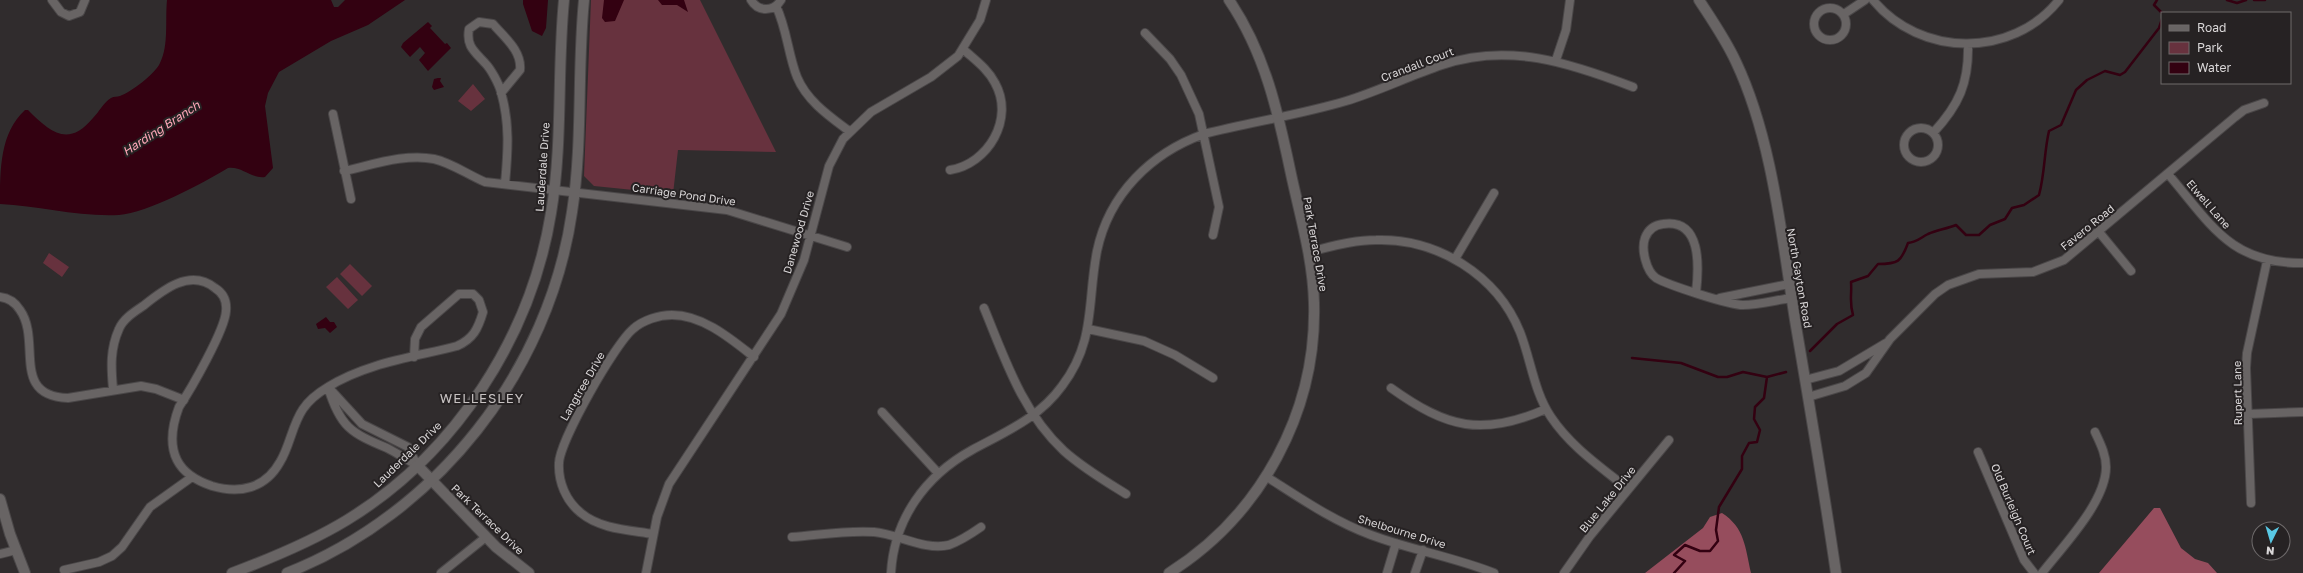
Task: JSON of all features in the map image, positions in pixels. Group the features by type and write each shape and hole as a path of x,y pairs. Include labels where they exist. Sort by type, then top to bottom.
{"main road":[{"name":"Lauderdale Drive","path":"232,573 303,544 331,530 382,496 436,446 477,397 510,341 538,272 547,237 554,190 564,0"},
{"path":"287,573 324,556 361,535 394,512 431,480 453,459 476,433 509,385 526,356 541,324 556,281 566,246 575,192 584,0"},
{"name":"Park Terrace Drive","path":"1169,573 1206,546 1228,526 1267,477 1295,420 1311,357 1314,303 1308,252 1279,117 1274,97 1258,52 1229,0"},
{"name":"North Gayton Road","path":"1699,0 1732,53 1751,100 1770,171 1836,573"},
{"name":"Park Terrace Drive","path":"417,465 486,537 529,573"},
{"path":"0,499 25,573"}],"street":[{"path":"52,0 61,12 69,16 80,12 85,0"},
{"path":"751,0 760,9 771,9 779,3 794,70 803,89 818,107 849,131"},
{"name":"Danewood Drive","path":"646,573 653,534 663,499 677,468 754,357 781,314 804,260 829,166 849,131 870,112 944,69 963,50 980,20 986,0"},
{"path":"1556,60 1566,30 1570,0"},
{"path":"1844,14 1864,0"},
{"path":"1873,0 1893,20 1918,34 1943,42 1968,44 1991,42 2020,31 2048,12 2059,0"},
{"path":"1837,8 1844,14 1847,23 1842,36 1829,40 1817,33 1814,20 1823,9 1837,8"},
{"path":"501,93 520,70 519,57 515,49 493,24 479,22 469,29 468,43 471,49 486,64 501,93 509,142 505,184"},
{"path":"1145,33 1170,59 1182,76 1199,114 1219,207 1213,235"},
{"path":"1932,133 1948,116 1962,91 1968,64 1968,44"},
{"path":"950,170 963,168 990,146 998,130 1001,118 1001,103 996,83 985,68 963,50"},
{"name":"Crandall Court","path":"891,573 894,552 908,512 925,486 938,473 971,450 1018,426 1034,415 1062,386 1074,367 1088,329 1097,252 1107,221 1119,198 1139,173 1160,155 1187,140 1204,134 1279,117 1364,95 1442,65 1465,58 1495,54 1516,54 1556,60 1633,87"},
{"name":"Favero Road","path":"1808,397 1833,391 1858,379 1870,368 1889,341 1918,309 1948,285 1979,274 2021,273 2046,268 2070,256 2235,116 2244,110 2264,103"},
{"path":"333,114 351,199"},
{"path":"1924,129 1932,133 1937,141 1935,155 1923,162 1909,157 1904,144 1910,132 1924,129"},
{"name":"Carriage Pond Drive","path":"344,171 410,158 423,158 452,166 485,182 727,210 847,247"},
{"name":"Elwell Lane","path":"2168,174 2219,233 2244,252 2267,260 2303,262"},
{"path":"1455,259 1494,193"},
{"path":"1696,293 1698,272 1693,242 1689,230 1675,223 1658,225 1651,229 1645,240 1644,247 1651,273 1656,277 1696,293 1745,305 1792,298"},
{"path":"2099,232 2131,270"},
{"path":"1308,252 1356,241 1384,240 1413,243 1438,251 1455,259 1484,281 1504,303 1520,332 1546,408 1571,442 1628,489"},
{"name":"Rupert Lane","path":"2250,503 2247,353 2267,260"},
{"path":"113,389 111,357 120,326 127,318 171,286 186,280 206,281 223,294 226,313 216,339 175,420 174,454 184,472 192,477 206,484 234,491 250,488 263,480 281,462 296,420 303,408 312,398 328,387 353,374 458,346 468,341 475,334 483,312 479,300 473,294 459,294 421,327 415,339 414,357"},
{"path":"1719,298 1789,284"},
{"path":"0,298 12,300 25,316 29,331 31,375 44,392 58,397 68,398 113,389 141,386 156,389 184,400"},
{"path":"984,308 1009,372 1022,398 1034,415 1063,450 1079,463 1126,494"},
{"name":"Langtree Drive","path":"653,534 602,525 591,520 571,503 561,482 559,462 562,446 608,364 623,339 634,328 652,319 672,315 696,319 707,324 754,357"},
{"path":"1088,329 1144,341 1175,355 1213,378"},
{"name":"Favero Road","path":"1805,380 1839,371 1889,341"},
{"path":"328,387 362,424 408,447 417,465"},
{"path":"328,387 339,416 351,430 364,439 392,451 417,465"},
{"path":"1390,388 1426,412 1467,425 1505,424 1546,408"},
{"path":"882,412 938,473"},
{"path":"2248,414 2303,412"},
{"path":"2042,573 2094,504 2104,478 2106,468 2104,452 2095,432"},
{"name":"Blue Lake Drive","path":"1564,573 1590,536 1669,440"},
{"name":"Old Burleigh Court","path":"1978,452 2024,560 2034,573"},
{"path":"64,570 99,562 112,556 122,547 150,507 192,477"},
{"name":"Shelbourne Drive","path":"1267,477 1346,525 1396,543 1423,550 1494,573"},
{"path":"792,537 860,532 899,536 931,546 940,546 960,540 981,528"},
{"path":"441,573 486,537"},
{"path":"1387,573 1396,543"},
{"path":"0,554 16,550"},
{"path":"1415,573 1423,550"}],"green space":[{"path":"591,0 700,0 776,152 678,150 673,194 594,186 584,176"},
{"path":"473,84 485,99 471,111 458,101"},
{"path":"49,253 69,267 62,277 43,263"},
{"path":"350,264 372,286 362,296 340,274"},
{"path":"337,277 358,300 348,309 326,287"}],"shaded area":[{"path":"2154,508 2160,508 2181,548 2195,559 2208,563 2217,573 2099,573"},
{"path":"1722,513 1730,519 1740,532 1751,573 1645,573 1703,528 1710,517"}],"water":[{"name":"Harding Branch","path":"167,0 331,0 334,7 338,7 345,0 405,0 368,25 331,41 279,72 268,93 265,106 273,168 265,177 255,176 238,169 228,168 190,189 159,203 131,213 119,215 74,213 0,204 0,178 3,152 11,129 17,119 25,110 28,110 44,125 59,134 75,132 84,127 112,97 125,94 136,87 153,72 163,56 166,40"},
{"path":"523,0 548,0 546,28 542,36 532,31"},
{"path":"604,0 624,0 615,21 605,22 602,18"},
{"path":"658,0 684,0 688,12 677,5 662,5"},
{"path":"428,22 432,26 430,28 445,44 447,43 451,48 428,71 419,60 425,53 420,47 410,57 401,47 403,43"},
{"path":"441,78 440,81 444,87 434,90 432,87 434,79"},
{"path":"326,317 330,322 334,322 337,327 330,333 325,328 318,329 316,324"}],"waterway":[{"path":"2157,0 2154,5 2161,12"},
{"path":"2227,0 2237,3 2246,0"},
{"path":"2254,0 2265,0"},
{"path":"1810,351 1837,324 1853,315 1851,302 1851,282 1868,276 1878,264 1898,261 1908,243 1916,241 1928,234 1956,225 1966,235 1979,235 1990,225 2005,219 2012,208 2024,205 2039,195 2049,131 2061,125 2076,90 2087,80 2105,71 2120,75 2125,72 2159,28 2161,22"},
{"path":"1632,358 1681,363 1718,377 1727,377 1743,372 1767,377 1786,372"},
{"path":"1674,573 1685,561 1674,555 1685,545 1700,551 1710,551 1718,541 1716,530 1719,507 1742,469 1742,456 1749,443 1757,442 1760,430 1754,419 1755,407 1764,398 1767,377"}],"district":[{"name":"WELLESLEY","path":"482,398"}]}
